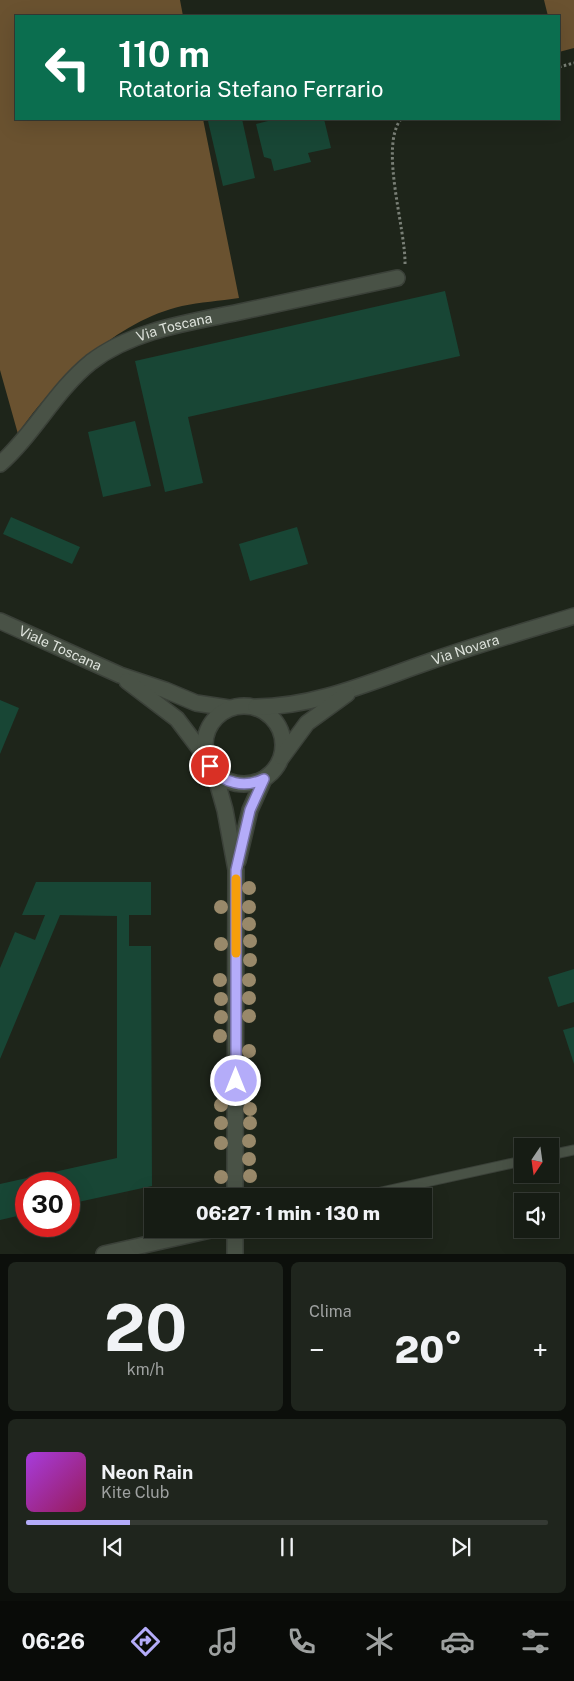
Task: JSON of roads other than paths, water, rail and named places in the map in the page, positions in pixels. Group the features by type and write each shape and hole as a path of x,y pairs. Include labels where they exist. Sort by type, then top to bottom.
{"street":[{"name":"Via Toscana","path":"0,464 16,449 81,370 118,346 180,325 397,278"},
{"name":"Via Novara","path":"256,707 284,706 356,688 430,661 574,616"},
{"name":"Viale Toscana","path":"0,621 120,675 196,703 229,708"},
{"name":"Viale Toscana","path":"120,675 178,719 211,765"},
{"name":"Via Novara","path":"282,757 301,730 313,717 356,688"},
{"path":"211,765 228,780 238,783 256,783 264,779 277,767 282,757 284,745 282,732 267,713 256,707 245,706 229,708 216,718 209,727 205,738 211,765 225,810 236,870 235,1188"},
{"path":"236,870 250,810 264,779"},
{"path":"104,1254 174,1238"},
{"path":"235,1238 235,1254"}],"lane":[{"path":"559,1153 574,1150"},
{"path":"399,1188 514,1163"}]}
